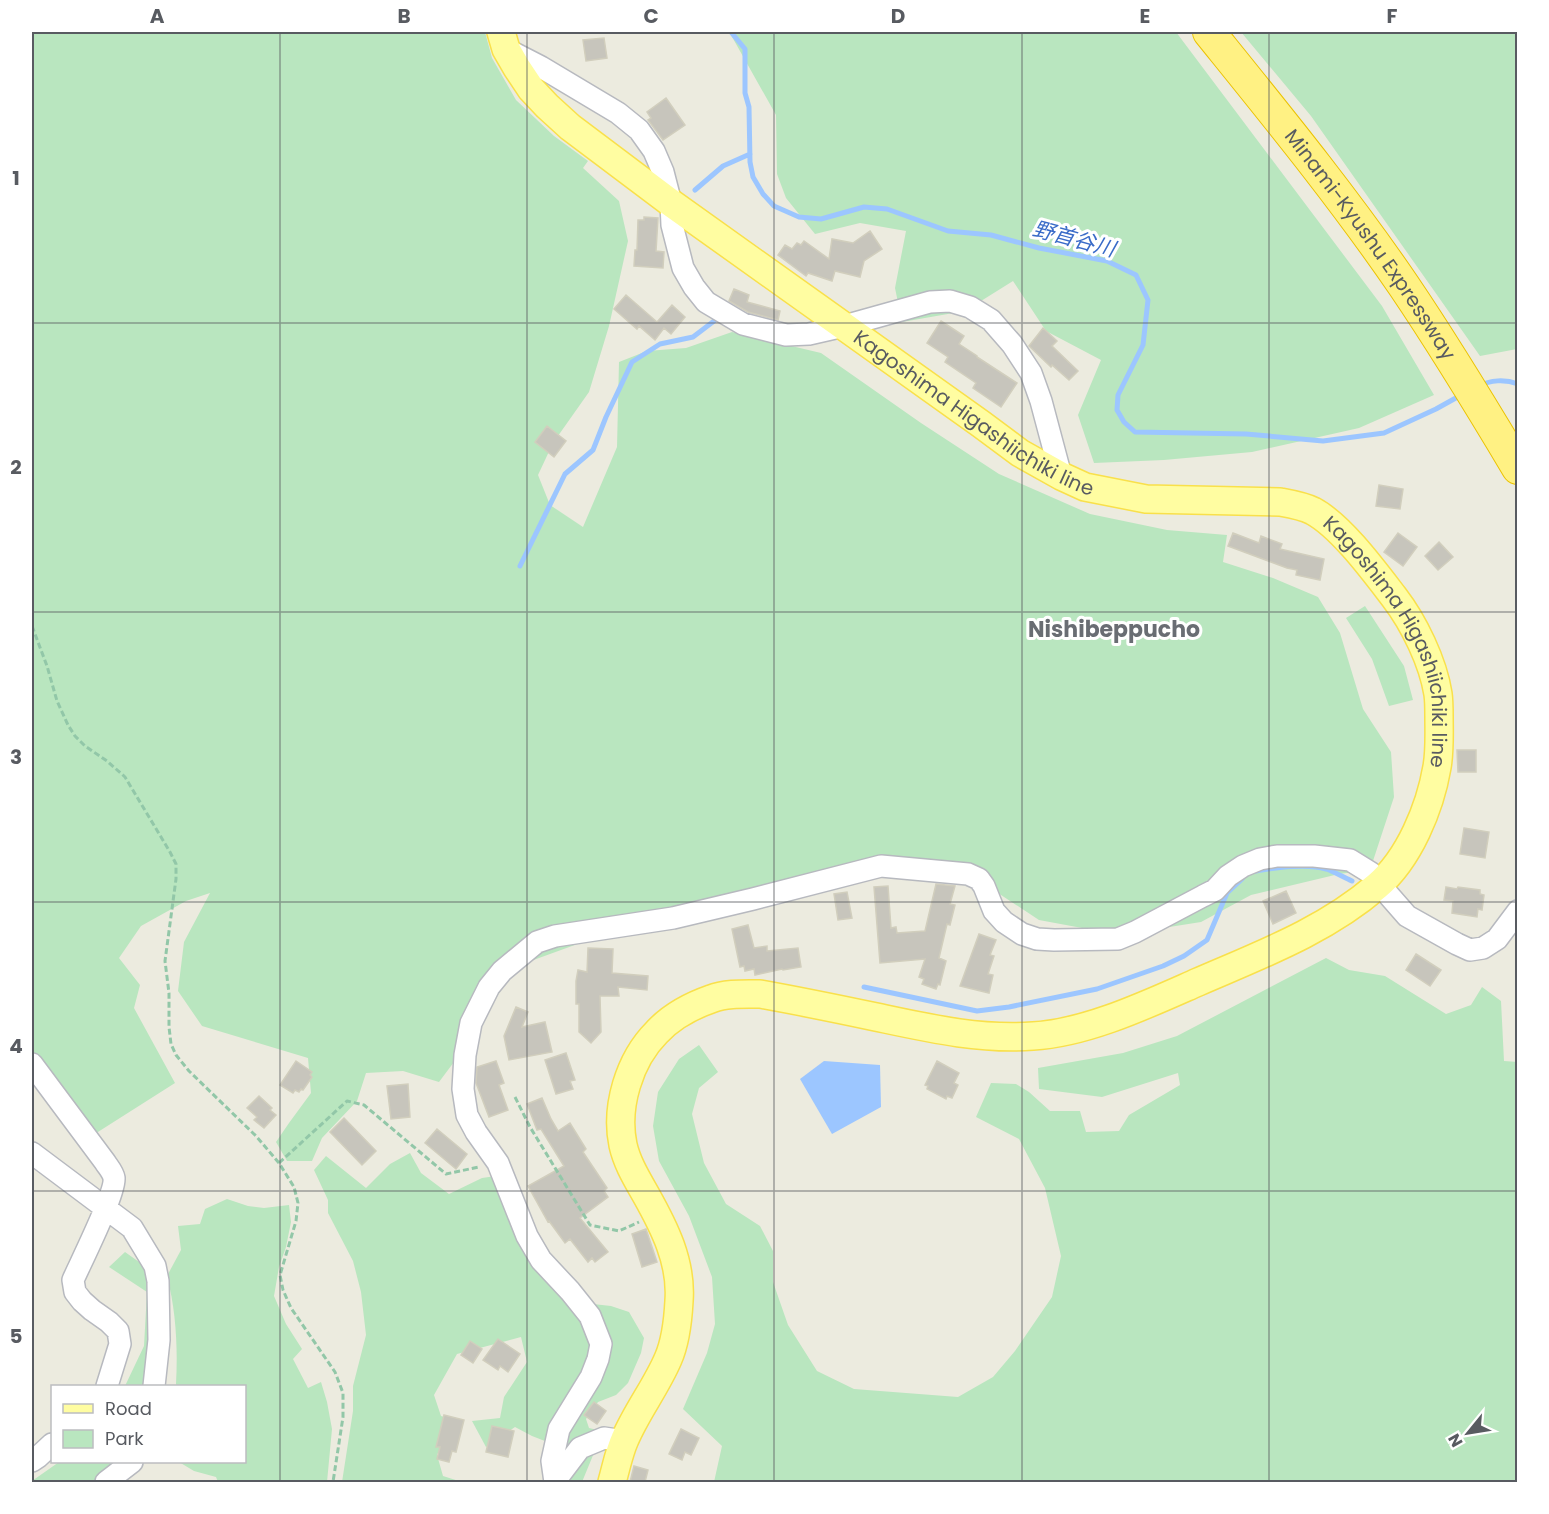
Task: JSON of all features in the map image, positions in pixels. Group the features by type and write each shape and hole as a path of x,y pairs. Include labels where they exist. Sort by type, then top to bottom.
{"highway":[{"name":"Minami-Kyushu Expressway","path":"1209,32 1308,155 1403,284 1460,371 1518,468"}],"main road":[{"name":"Kagoshima Higashiichiki line","path":"504,40 517,68 531,89 570,127 1020,453 1085,487 1146,499 1280,502 1312,510 1326,519 1374,570 1398,602 1420,640 1433,672 1438,695 1437,766 1429,801 1412,840 1394,869 1350,908 1311,931 1161,998 1117,1016 1071,1030 1033,1036 991,1036 946,1032 760,994 735,994 712,998 692,1007 672,1017 656,1032 643,1049 630,1074 623,1101 621,1124 623,1146 630,1167 657,1214 671,1246 680,1299 675,1336 669,1358 624,1441 612,1482"}],"street":[{"path":"504,40 541,67 618,113 639,130 654,151 663,172 671,202 672,225 683,268 706,302 743,324 786,335 809,334 844,326 930,302 950,301 970,307 991,320 1012,344 1031,373 1061,476"},
{"path":"555,1482 552,1461 559,1429 591,1377 601,1344 590,1316 541,1260 527,1236 498,1162 476,1132 467,1115 464,1089 465,1055 471,1023 489,987 501,971 537,942 555,936 673,918 880,866 968,874 979,879 994,911 1004,922 1022,934 1037,939 1118,939 1215,890 1228,876 1243,866 1260,859 1277,856 1314,856 1350,860 1371,873 1407,915 1470,950 1483,948 1497,939 1518,911"},
{"path":"32,1064 112,1171 113,1188 73,1280 75,1292 82,1302 110,1322 118,1331 120,1344 107,1385"},
{"path":"32,1153 132,1228 155,1266 158,1281 159,1340 154,1385"},
{"path":"555,1482 580,1448 604,1438 624,1441"},
{"path":"32,1461 51,1445"},
{"path":"106,1482 130,1463"}],"path":[{"path":"32,626 57,701 68,725 85,746 125,777 176,864 165,961 169,993 169,1027 171,1044 176,1055 189,1071 256,1136 279,1163 294,1187 298,1203 296,1221 280,1275 283,1290 291,1308 335,1372 343,1393 343,1417 333,1482"},
{"path":"515,1097 530,1127 590,1225 619,1232 657,1214"},
{"path":"279,1163 347,1101 364,1105 446,1174 498,1162"}],"green space":[{"path":"32,32 485,32 492,58 516,100 554,136 588,161 583,168 619,201 628,241 609,326 589,392 553,443 538,475 550,505 583,527 617,447 619,362 647,351 686,348 732,332 821,353 999,474 1090,514 1167,530 1227,535 1223,562 1273,578 1318,597 1340,633 1363,709 1391,752 1394,797 1370,870 1339,874 1251,895 1201,922 1109,933 1039,920 995,891 915,864 855,876 763,908 583,942 517,966 469,1042 439,1082 403,1071 366,1073 357,1101 322,1138 312,1161 287,1161 276,1142 311,1093 308,1058 202,1026 178,991 184,942 210,893 186,901 141,926 119,958 140,985 134,1008 175,1083 79,1144 32,1072"},
{"path":"726,32 1176,32 1382,306 1434,395 1359,428 1252,452 1164,460 1094,463 1078,415 1101,360 1046,331 1013,281 965,311 902,322 895,288 906,231 860,223 815,234 786,198 777,174 776,115 731,35"},
{"path":"1241,32 1517,32 1517,349 1480,356 1311,116"},
{"path":"1365,606 1404,666 1413,700 1389,706 1372,659 1346,618"},
{"path":"1326,958 1349,970 1385,976 1446,1014 1471,1005 1482,987 1501,1001 1504,1061 1518,1062 1517,1482 714,1482 722,1446 683,1409 707,1353 715,1324 712,1277 689,1216 659,1161 653,1126 658,1092 679,1059 699,1045 718,1072 699,1088 692,1114 704,1163 726,1204 760,1226 773,1251 773,1282 788,1325 817,1371 854,1389 958,1397 993,1377 1015,1351 1052,1297 1061,1256 1045,1188 1019,1139 976,1117 991,1083 1016,1084 1029,1092 1050,1111 1080,1111 1086,1132 1119,1131 1129,1115 1180,1085 1178,1073 1102,1097 1039,1089 1038,1068 1123,1053 1177,1036"},
{"path":"410,1153 421,1173 449,1194 482,1178 496,1176 546,1251 593,1304 611,1306 629,1312 644,1338 641,1353 628,1383 616,1395 598,1402 586,1419 589,1428 606,1432 596,1448 582,1482 553,1482 550,1443 515,1427 486,1447 472,1421 500,1418 504,1397 527,1362 521,1337 457,1354 434,1395 441,1416 463,1423 449,1429 437,1455 443,1476 462,1482 342,1482 353,1411 353,1386 366,1335 361,1292 353,1261 328,1213 328,1200 314,1170 326,1156 366,1188 390,1164"},
{"path":"227,1199 248,1206 264,1208 289,1205 291,1222 274,1296 286,1324 302,1349 293,1359 308,1388 321,1382 327,1402 332,1429 327,1482 218,1482 216,1477 194,1471 181,1463 246,1463 246,1385 176,1384 176,1329 167,1276 181,1250 178,1226 200,1224 205,1209"},
{"path":"125,1252 156,1274 157,1385 125,1385 144,1346 147,1292 109,1267"},
{"path":"58,1463 141,1463 119,1482 32,1481"}],"water":[{"path":"824,1061 880,1065 881,1107 832,1134 800,1079"}],"building":[{"path":"604,38 607,58 586,61 583,40"},
{"path":"666,98 685,125 663,140 648,120 651,118 647,112"},
{"path":"644,217 658,218 656,251 664,252 663,268 634,266 638,220 644,220"},
{"path":"870,231 882,249 864,261 860,277 835,271 832,281 808,273 806,276 778,255 785,245 792,249 797,243 801,245 804,241 829,259 832,239 853,243"},
{"path":"734,289 749,295 747,302 780,311 778,320 748,312 729,301"},
{"path":"626,295 657,322 672,305 685,317 671,334 664,328 655,340 639,326 637,329 614,309"},
{"path":"941,321 964,336 959,344 1017,383 1001,407 973,388 976,383 945,362 948,357 927,343"},
{"path":"1043,328 1057,341 1052,346 1078,371 1069,380 1029,346"},
{"path":"547,426 566,441 554,457 535,442"},
{"path":"1379,485 1403,489 1400,509 1376,506"},
{"path":"1233,533 1259,543 1261,536 1282,544 1280,549 1324,559 1320,580 1296,575 1297,570 1228,546"},
{"path":"1398,533 1417,547 1403,566 1384,552"},
{"path":"1439,542 1453,557 1438,570 1425,556"},
{"path":"1457,750 1476,750 1476,772 1458,772"},
{"path":"1464,828 1489,832 1485,858 1460,854"},
{"path":"936,884 955,886 950,904 955,905 950,925 947,924 939,958 946,961 940,985 938,984 936,989 922,984 924,979 919,977 925,959 880,963 874,887 888,886 891,928 896,927 897,933 925,931"},
{"path":"1446,887 1480,890 1480,894 1484,895 1482,910 1478,909 1477,917 1452,913 1453,901 1444,900"},
{"path":"1286,891 1296,913 1273,924 1263,901"},
{"path":"847,892 852,918 838,920 834,894"},
{"path":"748,925 754,948 767,946 767,951 798,948 801,967 755,975 754,969 745,971 744,966 740,967 732,929"},
{"path":"979,934 996,940 990,955 994,956 988,974 993,975 989,993 960,986"},
{"path":"588,948 613,949 612,973 648,976 647,990 618,987 619,996 600,996 601,1032 591,1043 579,1032 579,1004 576,1004 578,970 587,972"},
{"path":"1416,954 1441,970 1430,986 1406,970"},
{"path":"516,1007 528,1012 522,1027 545,1022 552,1052 509,1060 504,1036"},
{"path":"566,1053 575,1080 570,1081 573,1089 556,1094 545,1060"},
{"path":"296,1061 312,1072 310,1075 312,1077 303,1090 299,1092 295,1090 293,1093 280,1085"},
{"path":"496,1061 504,1083 499,1085 508,1110 489,1117 476,1083 477,1067"},
{"path":"937,1061 959,1073 954,1083 958,1085 952,1098 947,1096 946,1099 927,1089 928,1086 925,1085"},
{"path":"408,1084 410,1117 391,1119 387,1086"},
{"path":"259,1096 276,1115 264,1128 254,1120 257,1117 247,1108"},
{"path":"542,1098 558,1131 570,1123 586,1149 583,1152 607,1188 604,1191 608,1197 580,1218 608,1252 595,1262 592,1258 588,1262 570,1239 565,1243 548,1222 528,1186 564,1166 541,1129 537,1130 527,1104"},
{"path":"344,1118 376,1151 362,1165 330,1132"},
{"path":"437,1129 467,1154 456,1169 425,1143"},
{"path":"646,1229 657,1262 642,1267 632,1234"},
{"path":"498,1339 520,1354 508,1372 500,1366 498,1370 483,1360"},
{"path":"470,1341 482,1349 473,1363 461,1355"},
{"path":"594,1402 606,1411 597,1424 584,1415"},
{"path":"444,1415 464,1420 456,1452 452,1451 449,1462 437,1459 440,1447 436,1447"},
{"path":"492,1426 514,1431 508,1457 486,1452"},
{"path":"681,1429 699,1438 691,1455 685,1452 682,1460 669,1454"},
{"path":"634,1466 648,1470 645,1482 630,1482"}],"waterway":[{"name":"野首谷川","path":"731,32 745,49 745,93 749,107 750,162 753,177 763,194 774,206 799,217 821,219 864,207 887,209 948,231 991,235 1039,248 1107,261 1136,275 1148,300 1143,345 1118,395 1117,410 1124,422 1135,432 1246,434 1323,441 1384,433 1463,394"},
{"path":"695,190 723,166 750,154"},
{"path":"520,566 565,474 593,450 632,362 660,344 693,337 718,318"},
{"name":"野首谷川","path":"1479,386 1498,381 1518,384"},
{"path":"1255,871 1309,866 1329,870 1352,881"},
{"path":"864,987 977,1011 1009,1007 1097,989 1163,966 1184,956 1207,940 1227,893 1242,879"}],"district":[{"name":"Nishibeppucho","path":"1114,629"}]}
